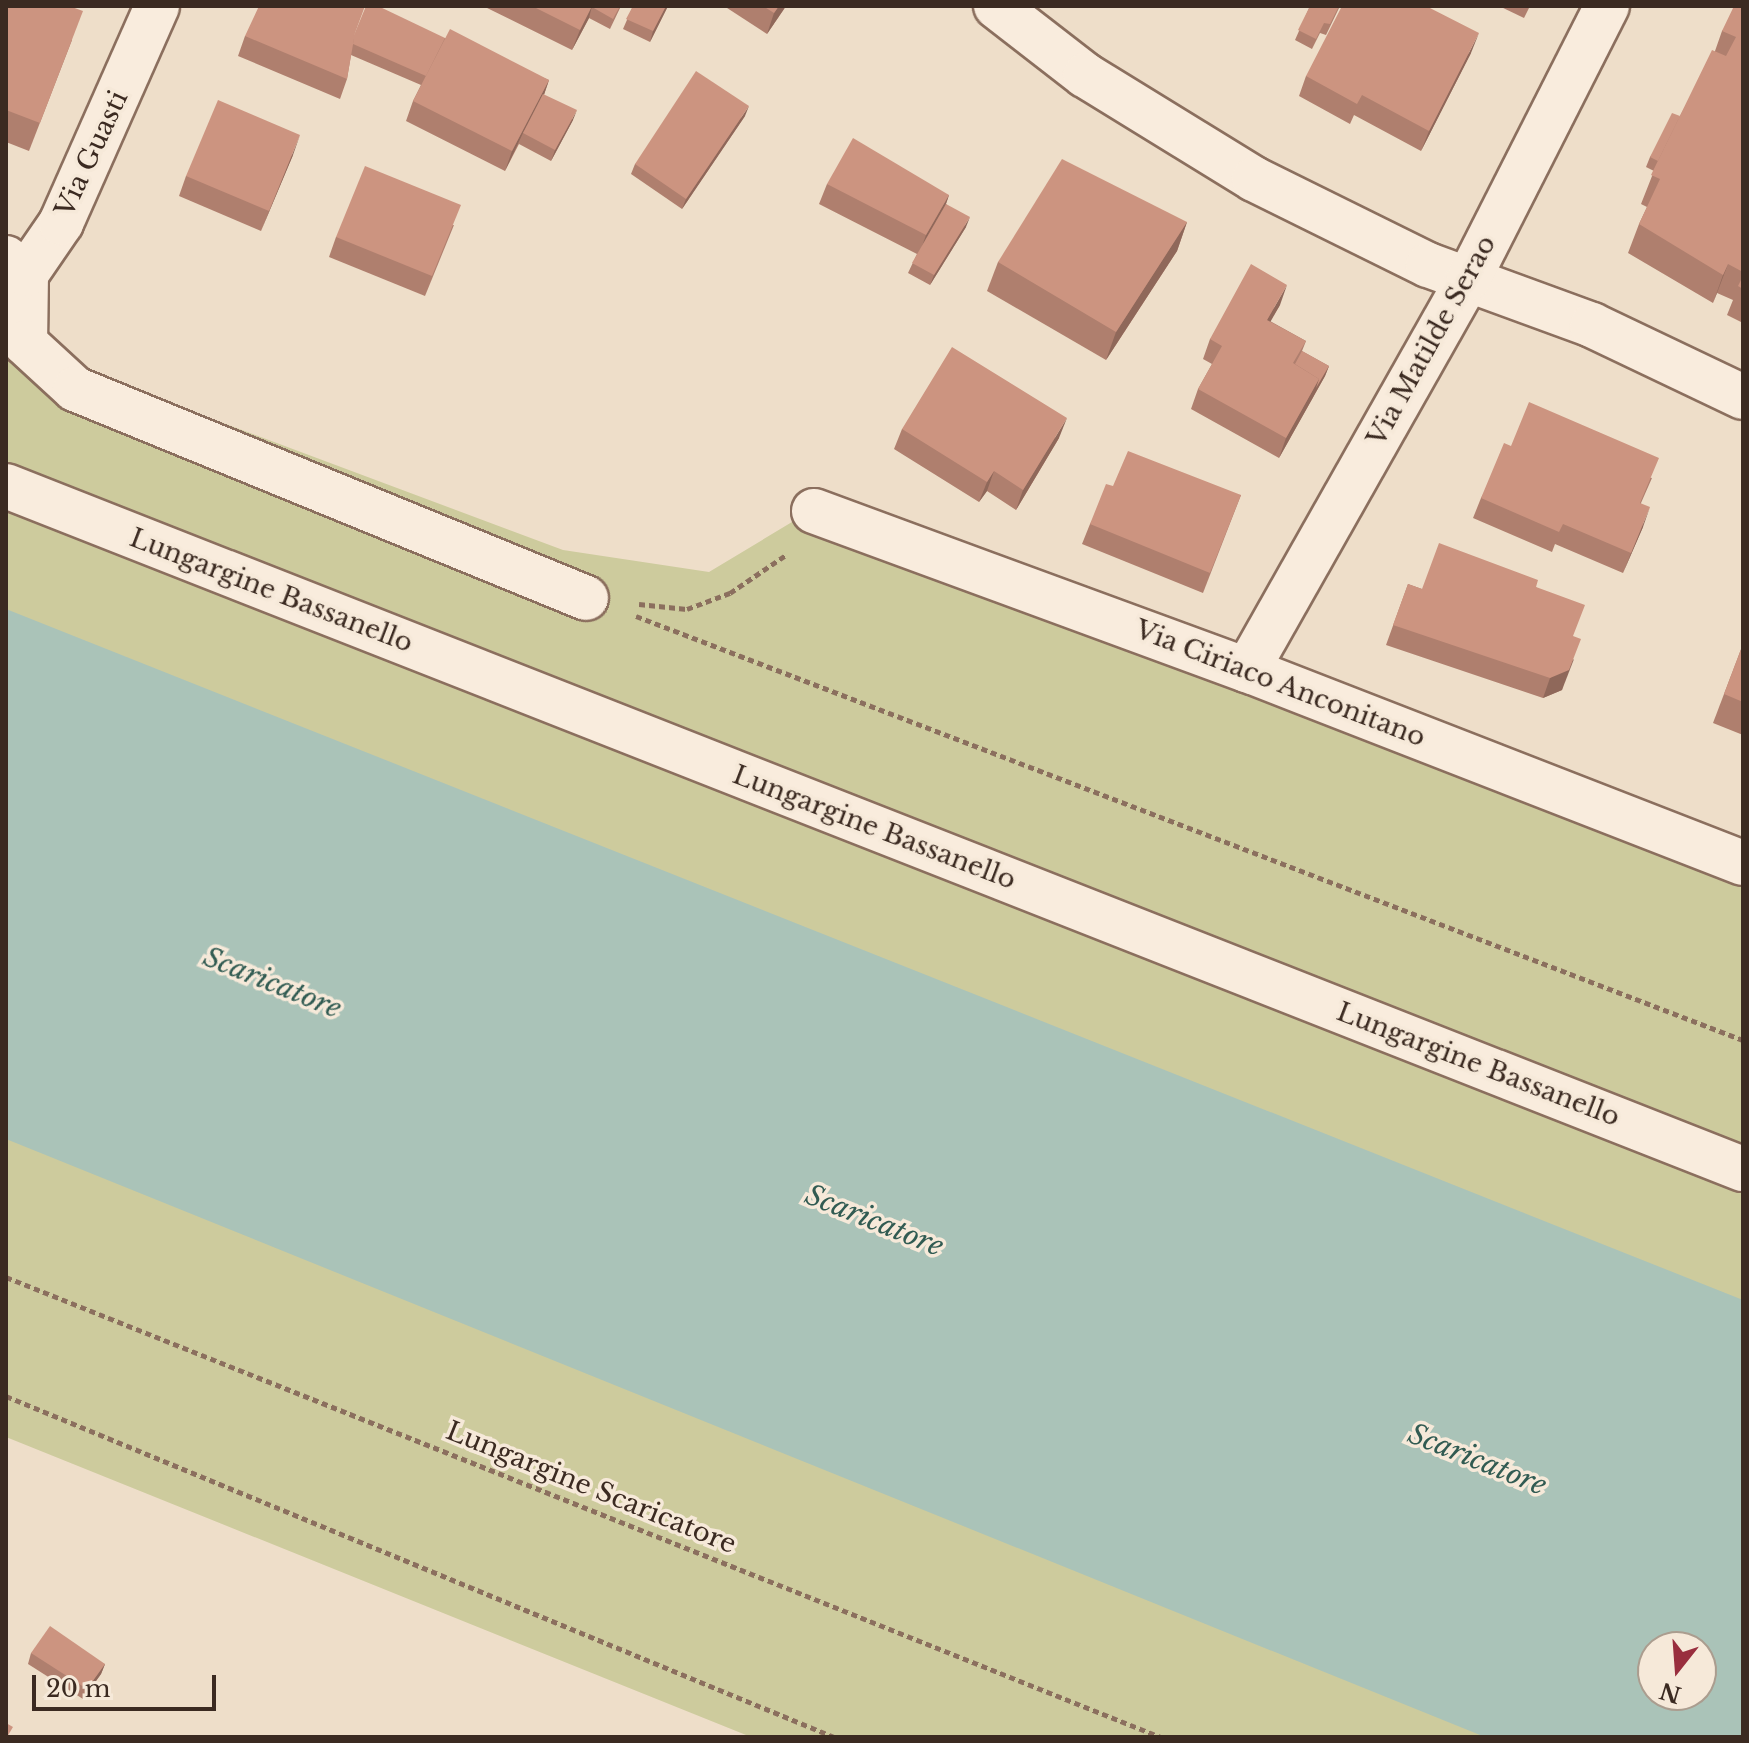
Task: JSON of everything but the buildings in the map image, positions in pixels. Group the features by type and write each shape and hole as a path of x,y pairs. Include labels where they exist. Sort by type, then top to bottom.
{"street":[{"name":"Via Guasti","path":"13,273 85,176 157,6"},
{"path":"996,6 1085,75 1254,179 1428,265 1592,325 1743,397"},
{"name":"Via Matilde Serao","path":"1247,670 1469,278 1607,6"},
{"path":"13,273 25,343 75,389 586,598"},
{"name":"Lungargine Bassanello","path":"6,486 1743,1169"},
{"name":"Via Ciriaco Anconitano","path":"814,511 1247,670 1743,863"}],"path":[{"path":"586,598 687,609 730,593 789,552 814,511"},
{"path":"586,598 1743,1040"},
{"name":"Lungargine Scaricatore","path":"6,1277 1161,1737"},
{"path":"6,1396 834,1737"}],"shaded area":[{"path":"6,342 563,550 709,572 802,516 1743,865 1743,1737 751,1737 6,1437"}],"water":[{"name":"Scaricatore","path":"6,609 1743,1300 1743,1737 1485,1737 6,1139"}]}
